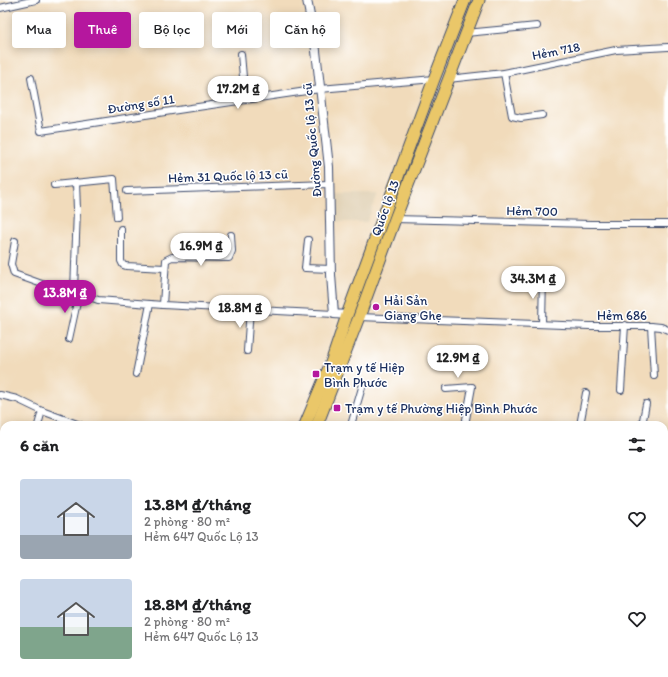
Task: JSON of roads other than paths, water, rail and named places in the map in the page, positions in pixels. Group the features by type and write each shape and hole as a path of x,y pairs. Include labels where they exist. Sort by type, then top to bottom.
{"highway":[{"name":"Quốc lộ 13","path":"308,421 331,363 347,315 434,79 465,0"},
{"name":"Quốc lộ 13","path":"319,421 479,0"},
{"path":"347,315 359,317"}],"street":[{"path":"0,8 36,0"},
{"name":"Đường Quốc lộ 13 cũ","path":"306,0 315,42 329,166 331,269 334,314"},
{"path":"466,33 537,26"},
{"name":"Hẻm 718","path":"448,79 504,73 616,50 668,47"},
{"path":"241,54 245,100"},
{"path":"504,73 512,116 521,118 542,115"},
{"name":"Đường số 11","path":"31,78 41,131 320,89 434,79"},
{"path":"54,184 114,179 117,217"},
{"path":"69,339 76,292 76,182"},
{"name":"Hẻm 31 Quốc lộ 13 cũ","path":"127,191 329,184"},
{"name":"Hẻm 700","path":"395,219 592,224 668,224"},
{"path":"121,229 121,261 123,265 165,268"},
{"path":"163,305 166,260 172,257 229,258 232,251 231,235"},
{"path":"308,240 305,268 331,269"},
{"path":"15,241 11,264 14,274 56,289 76,292 98,300 347,315"},
{"path":"542,324 543,276"},
{"path":"136,374 150,304"},
{"path":"248,351 250,309"},
{"name":"Hẻm 686","path":"359,317 589,326 651,326 661,327 668,330"},
{"path":"622,390 625,325"},
{"path":"651,326 654,376"},
{"path":"352,421 363,384"},
{"path":"446,389 472,387 466,421"},
{"path":"581,421 586,393"},
{"path":"0,395 17,399 42,411 69,421"},
{"path":"643,421 646,404"},
{"path":"39,421 42,411"}],"place":[{"name":"Hải Sản Giang Ghẹ","path":"376,307"},
{"name":"Trạm y tế Hiệp Bình Phước","path":"316,374"},
{"name":"Trạm y tế Phường Hiệp Bình Phước","path":"337,408"}]}
